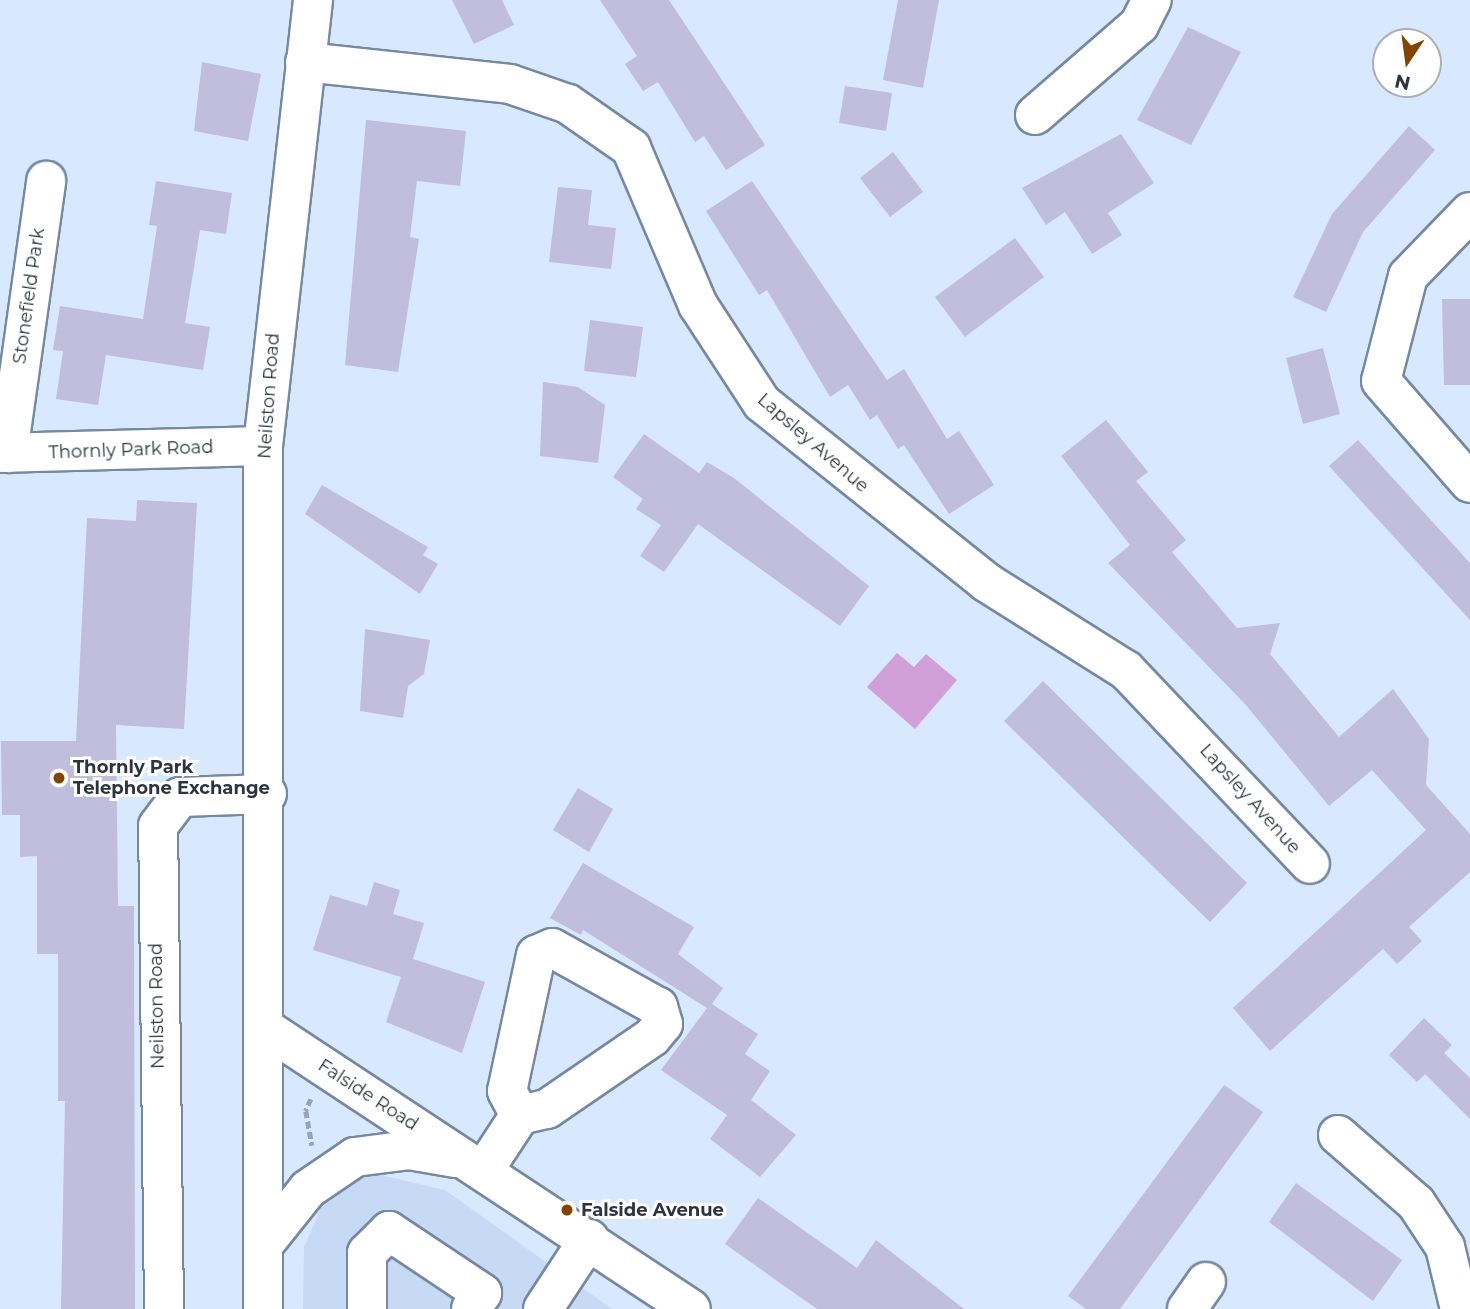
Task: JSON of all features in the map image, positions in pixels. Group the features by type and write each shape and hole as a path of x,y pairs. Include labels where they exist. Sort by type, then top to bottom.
{"street":[{"name":"Neilston Road","path":"263,1309 267,794 263,446 313,0"},
{"path":"1035,115 1139,25 1152,0"},
{"name":"Lapsley Avenue","path":"305,62 510,85 569,104 631,148 698,305 762,403 986,582 1126,670 1310,864"},
{"name":"Stonefield Park","path":"4,453 46,181"},
{"path":"1470,212 1408,276 1381,381 1470,483"},
{"name":"Thornly Park Road","path":"4,453 263,446"},
{"name":"Neilston Road","path":"164,1309 158,826 180,797 267,794"},
{"path":"477,1165 520,1115 547,1109 652,1037 663,1024 658,1007 552,948 536,955 507,1091 520,1115"},
{"name":"Falside Road","path":"265,1028 477,1165 691,1309"},
{"path":"1338,1135 1416,1203 1445,1247 1460,1309"},
{"name":"Falside Road","path":"264,1244 319,1180 377,1151 477,1165"},
{"path":"367,1309 367,1253 389,1231 482,1293 471,1309"},
{"path":"543,1309 589,1239"}],"path":[{"path":"319,1180 306,1111 326,1068"}],"shaded area":[{"path":"897,653 914,667 926,654 957,680 915,729 867,687"},
{"path":"367,1172 445,1190 612,1309 303,1309 304,1247 327,1194"}],"building":[{"path":"452,0 502,0 514,25 474,44"},
{"path":"600,0 669,0 765,145 726,170 704,136 695,142 658,82 643,91 625,64 637,56"},
{"path":"898,0 939,0 923,88 883,80"},
{"path":"1188,27 1241,52 1191,145 1137,120"},
{"path":"202,62 261,74 248,141 194,131"},
{"path":"845,86 892,93 886,131 839,123"},
{"path":"366,120 466,131 460,186 417,181 410,237 419,239 398,372 345,365"},
{"path":"1409,126 1435,150 1363,232 1326,312 1293,297 1332,214"},
{"path":"1121,134 1154,183 1108,213 1122,235 1092,254 1065,212 1046,225 1022,188"},
{"path":"893,152 923,192 890,217 860,178"},
{"path":"156,181 232,193 226,234 200,230 185,323 210,327 203,370 106,355 98,405 56,399 63,351 53,350 60,306 143,319 157,226 149,225"},
{"path":"752,181 887,380 904,369 947,439 959,431 994,485 949,514 904,445 898,449 877,415 870,420 848,385 830,397 767,290 759,295 706,211"},
{"path":"558,187 592,190 588,225 616,228 611,269 549,262"},
{"path":"1015,238 1044,277 965,337 935,297"},
{"path":"1442,299 1470,299 1470,385 1444,385"},
{"path":"590,320 643,327 636,377 584,371"},
{"path":"1323,348 1340,414 1303,424 1286,358"},
{"path":"543,382 578,387 605,405 598,463 540,456"},
{"path":"1106,420 1148,472 1136,481 1186,540 1172,552 1237,628 1280,623 1270,654 1339,737 1393,689 1429,739 1426,785 1470,834 1470,872 1409,927 1422,941 1397,964 1383,949 1270,1051 1233,1008 1426,830 1372,770 1329,806 1245,704 1108,563 1130,545 1061,456"},
{"path":"644,434 699,473 707,462 734,478 869,586 840,626 698,524 664,572 640,556 661,525 636,509 643,499 613,477"},
{"path":"1358,440 1470,563 1470,620 1329,466"},
{"path":"322,485 428,547 423,555 438,564 420,594 305,514"},
{"path":"137,500 197,503 184,729 116,725 118,906 134,906 135,1309 61,1309 65,1101 58,1101 58,954 37,954 37,856 20,857 20,815 2,815 1,741 76,741 87,518 136,521"},
{"path":"365,629 430,640 424,674 408,686 403,718 360,711"},
{"path":"1043,681 1247,883 1210,922 1004,721"},
{"path":"578,788 613,809 589,852 553,830"},
{"path":"583,863 694,927 678,954 723,988 712,1004 758,1034 745,1054 770,1071 751,1100 796,1135 760,1177 710,1139 727,1115 661,1070 707,1008 583,930 581,935 550,918"},
{"path":"374,882 400,890 393,914 424,923 413,959 485,982 462,1053 386,1022 401,977 313,950 330,895 367,906"},
{"path":"1424,1018 1452,1045 1444,1053 1470,1078 1470,1119 1425,1074 1417,1082 1389,1055"},
{"path":"1224,1085 1263,1112 1120,1309 1086,1309 1068,1296"},
{"path":"1296,1183 1402,1260 1373,1301 1269,1222"},
{"path":"758,1198 857,1268 876,1240 964,1309 817,1309 725,1244"}],"place":[{"name":"Thornly Park Telephone Exchange","path":"59,778"},
{"name":"Falside Avenue","path":"567,1210"}]}
